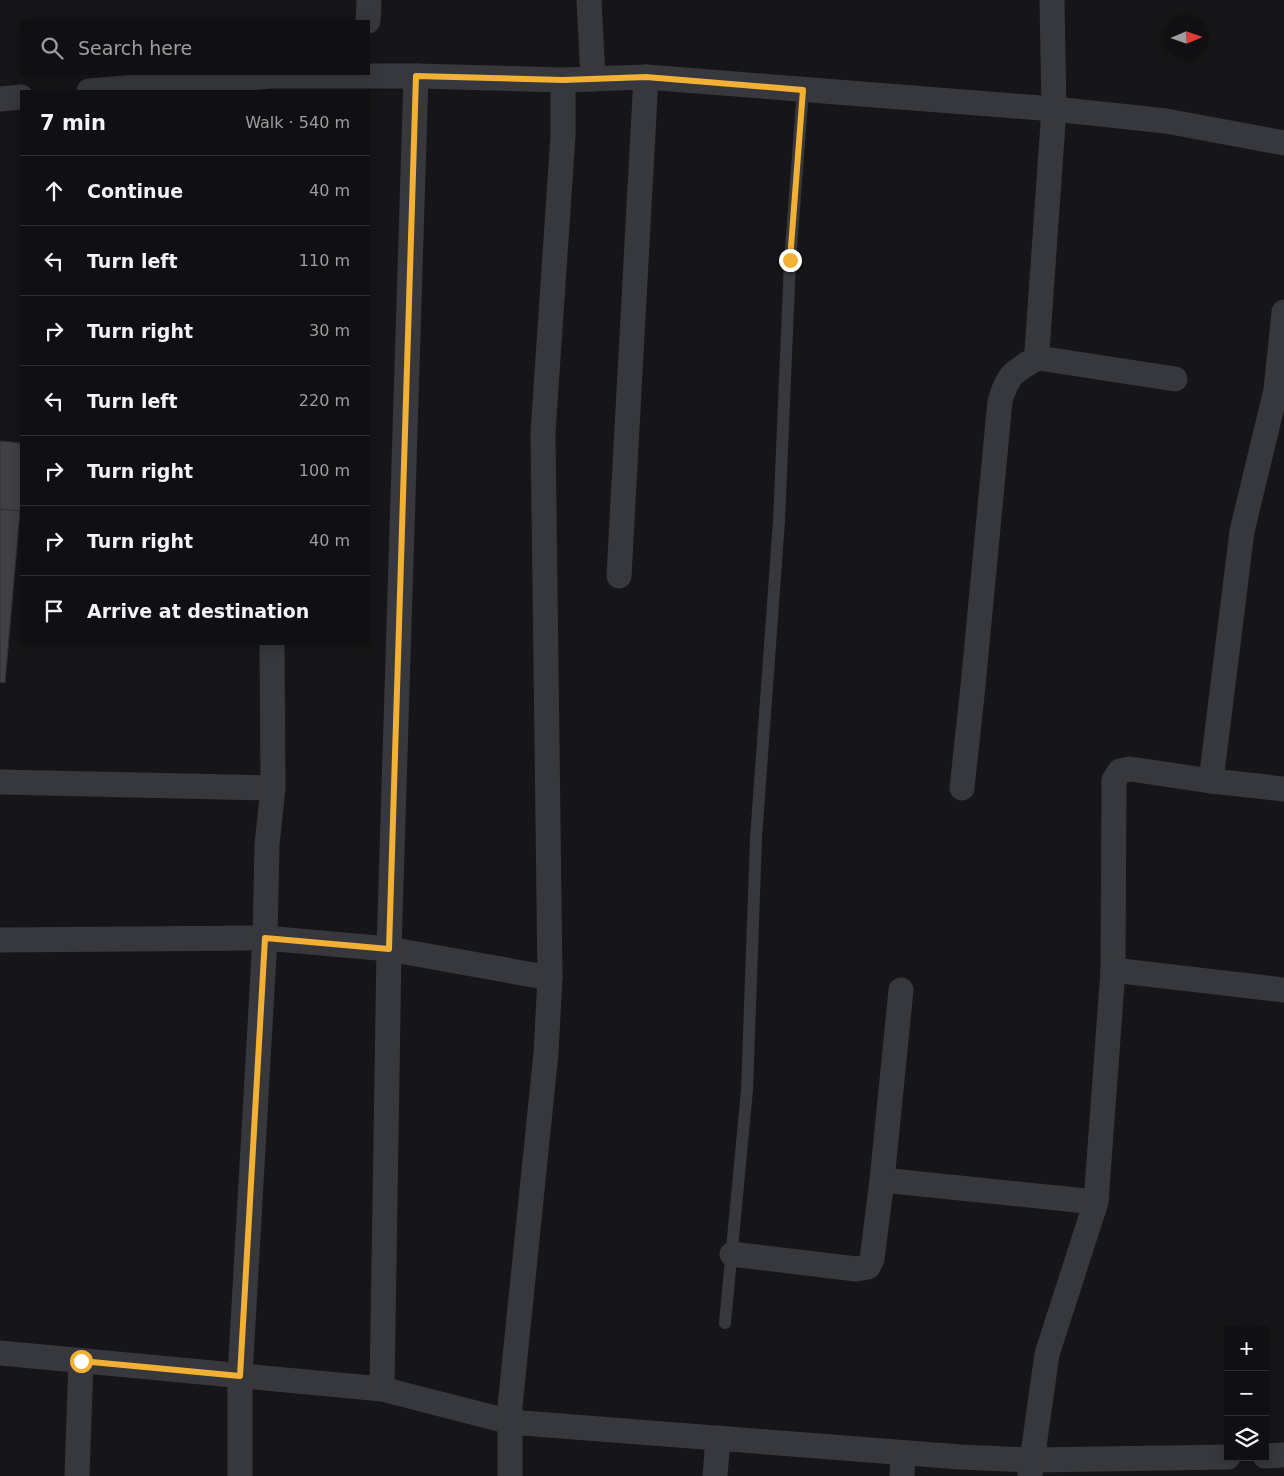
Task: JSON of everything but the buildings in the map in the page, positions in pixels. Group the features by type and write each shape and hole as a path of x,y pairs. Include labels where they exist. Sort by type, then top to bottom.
{"street":[{"path":"368,20 369,0"},
{"path":"589,0 593,79"},
{"path":"1052,0 1054,109 1037,352 1045,359 1175,379"},
{"path":"115,90 271,84 364,75 563,80 646,77 1054,109 1166,121 1284,143"},
{"path":"382,1388 389,949 416,76"},
{"path":"620,576 646,77"},
{"path":"510,1476 510,1406 546,1053 550,978 543,432 563,136 563,80"},
{"path":"0,99 20,97"},
{"path":"1211,781 1242,531 1276,390 1284,312"},
{"path":"962,788 974,686 1000,401 1005,384 1011,375 1040,356"},
{"path":"240,1476 240,1376 265,938 267,845 273,788 272,645"},
{"path":"1031,1468 1047,1354 1096,1202 1112,970 1114,780 1120,771 1130,769 1284,789"},
{"path":"0,782 273,788"},
{"path":"0,940 265,938 389,949 550,978"},
{"path":"1112,970 1284,990"},
{"path":"732,1254 856,1269 868,1267 872,1259 882,1180 901,990"},
{"path":"882,1180 1096,1202"},
{"path":"0,1353 382,1388 510,1422 718,1438 903,1464 1031,1468 1224,1456"},
{"path":"77,1476 81,1361"},
{"path":"714,1476 718,1438"},
{"path":"1269,1456 1284,1456"}],"lane":[{"path":"725,1323 747,1090 756,838 779,521 790,260 803,90"}],"route":[{"path":"81,1361 240,1376 265,938 389,949 416,76 563,80 646,77 803,90 790,260"}]}
